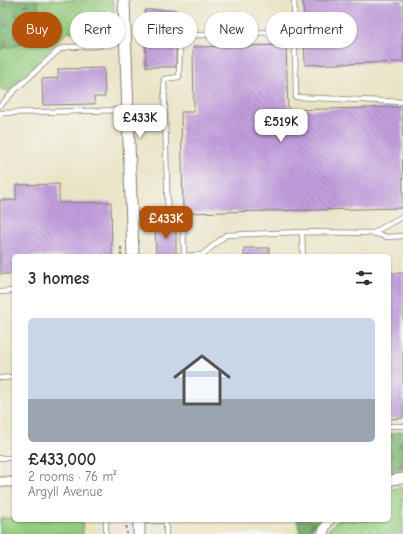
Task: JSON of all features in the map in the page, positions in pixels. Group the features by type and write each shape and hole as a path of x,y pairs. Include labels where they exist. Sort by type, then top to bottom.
{"street":[{"path":"124,0 133,254"},
{"path":"391,481 403,478"},
{"path":"0,482 12,482"},
{"path":"139,522 139,534"},
{"path":"322,534 328,522"}],"lane":[{"path":"294,0 294,12"},
{"path":"184,254 183,219 168,219 164,79 179,77 180,36 266,32"},
{"path":"0,106 14,91 60,49 70,47"},
{"path":"295,48 296,97 403,102"},
{"path":"0,113 128,110"},
{"path":"373,233 403,216"},
{"path":"203,254 226,235 302,232 373,233 387,237 403,236"},
{"path":"302,232 303,254"},
{"path":"0,292 12,291"},
{"path":"0,378 12,378"},
{"path":"391,426 403,426"},
{"path":"0,458 12,458"},
{"path":"106,522 106,534"},
{"path":"166,522 166,534"}],"path":[{"path":"126,522 127,534"}],"green space":[{"path":"0,0 112,0 114,12 70,12 70,32 62,38 62,12 12,12 12,48 52,48 9,91 0,89"},
{"path":"0,0 37,0 39,12 12,12 12,47 0,49"},
{"path":"403,431 403,469 391,471 391,434"},
{"path":"403,487 403,534 326,534 336,522 391,522 391,489"},
{"path":"0,518 12,518 12,522 82,522 83,534 0,534"},
{"path":"297,522 317,522 308,534 300,534"}],"building":[{"path":"303,0 403,0 403,62 305,65 304,48 357,48 357,12 303,12"},
{"path":"145,10 176,10 176,12 145,12"},
{"path":"266,45 266,48 286,48 288,110 402,107 403,208 183,213 181,112 194,112 193,48 205,47 205,48 258,48 258,46"},
{"path":"146,48 176,48 176,67 146,67"},
{"path":"104,68 105,97 94,97 95,104 43,105 42,79 58,78 58,69"},
{"path":"59,184 59,203 111,202 112,254 12,254 12,274 0,274 0,200 16,200 16,185"},
{"path":"176,224 175,254 156,254 155,225"},
{"path":"244,248 269,248 269,254 244,254"},
{"path":"391,273 403,273 403,418 391,419"}]}
